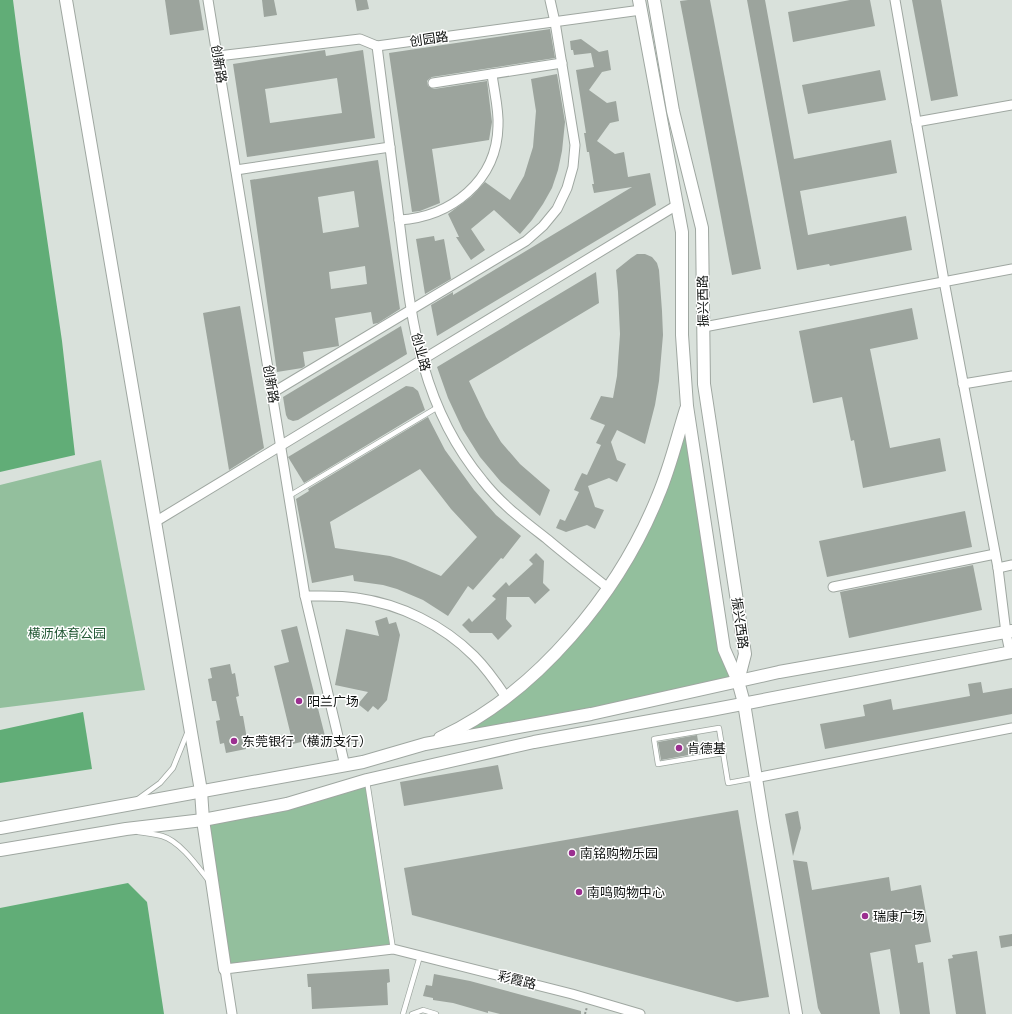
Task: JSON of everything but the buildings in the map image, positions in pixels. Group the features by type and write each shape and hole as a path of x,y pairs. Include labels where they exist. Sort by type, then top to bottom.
{"main road":[{"path":"66,0 201,791 203,820 225,969"},
{"name":"振兴西路","path":"654,0 673,111 702,228 704,384 745,654 738,681"},
{"name":"振兴西路","path":"640,5 682,232 682,335 687,406 724,649 738,681"},
{"path":"425,744 463,726 506,697 560,648 577,628 608,588 636,543 659,495 687,406"},
{"path":"0,828 345,766 425,744 591,714 778,672 1009,632"},
{"path":"0,850 126,830 203,820 287,804 367,780 534,742 711,710 1011,652"},
{"path":"738,681 744,703 755,778 796,1014"}],"street":[{"name":"创新路","path":"208,0 305,596 345,766"},
{"path":"272,393 526,241 543,226 557,208 567,188 571,174 575,144 550,0"},
{"path":"895,0 944,281 998,568 1011,652"},
{"name":"创园路","path":"218,56 360,39 377,46 555,22 640,5"},
{"name":"创业路","path":"377,46 410,310 422,360 438,407 450,432 466,459 498,498 519,517 608,588"},
{"path":"433,83 562,63"},
{"path":"399,220 431,215 451,205 470,191 484,173 494,150 498,126 492,74"},
{"path":"916,122 1012,105"},
{"path":"236,170 390,147"},
{"path":"155,522 677,205"},
{"path":"704,327 1012,269"},
{"path":"963,384 1012,376"},
{"path":"833,587 995,554"},
{"path":"998,568 1012,565"},
{"path":"305,596 332,595 383,603 408,612 426,621 454,638 473,656 491,675 506,697"},
{"path":"755,778 1012,728"},
{"path":"232,1014 225,969 393,949"},
{"name":"彩霞路","path":"393,949 572,994 640,1014"}],"lane":[{"path":"289,496 438,407"},
{"path":"125,806 160,783 173,768 190,726"},
{"path":"723,753 658,764 654,739 719,728 728,783 755,778"},
{"path":"367,780 393,949"},
{"path":"126,830 164,836 178,845 189,855 212,885"},
{"path":"403,1014 420,956"},
{"path":"412,1014 422,1012 436,1014"}],"green space":[{"path":"687,406 735,682 425,744 469,722 568,638 636,543"},
{"name":"横沥体育公园","path":"101,460 145,690 0,708 0,485"},
{"path":"367,780 393,949 225,969 203,820"}],"shaded area":[{"path":"0,0 13,0 62,341 75,455 0,472"},
{"path":"83,712 92,769 0,783 0,730"},
{"path":"128,883 147,902 164,1014 0,1014 0,908"}],"place":[{"name":"阳兰广场","path":"299,701"},
{"name":"东莞银行（横沥支行）","path":"234,741"},
{"name":"肯德基","path":"679,748"},
{"name":"南铭购物乐园","path":"572,853"},
{"name":"南鸣购物中心","path":"579,892"},
{"name":"瑞康广场","path":"865,916"}]}
